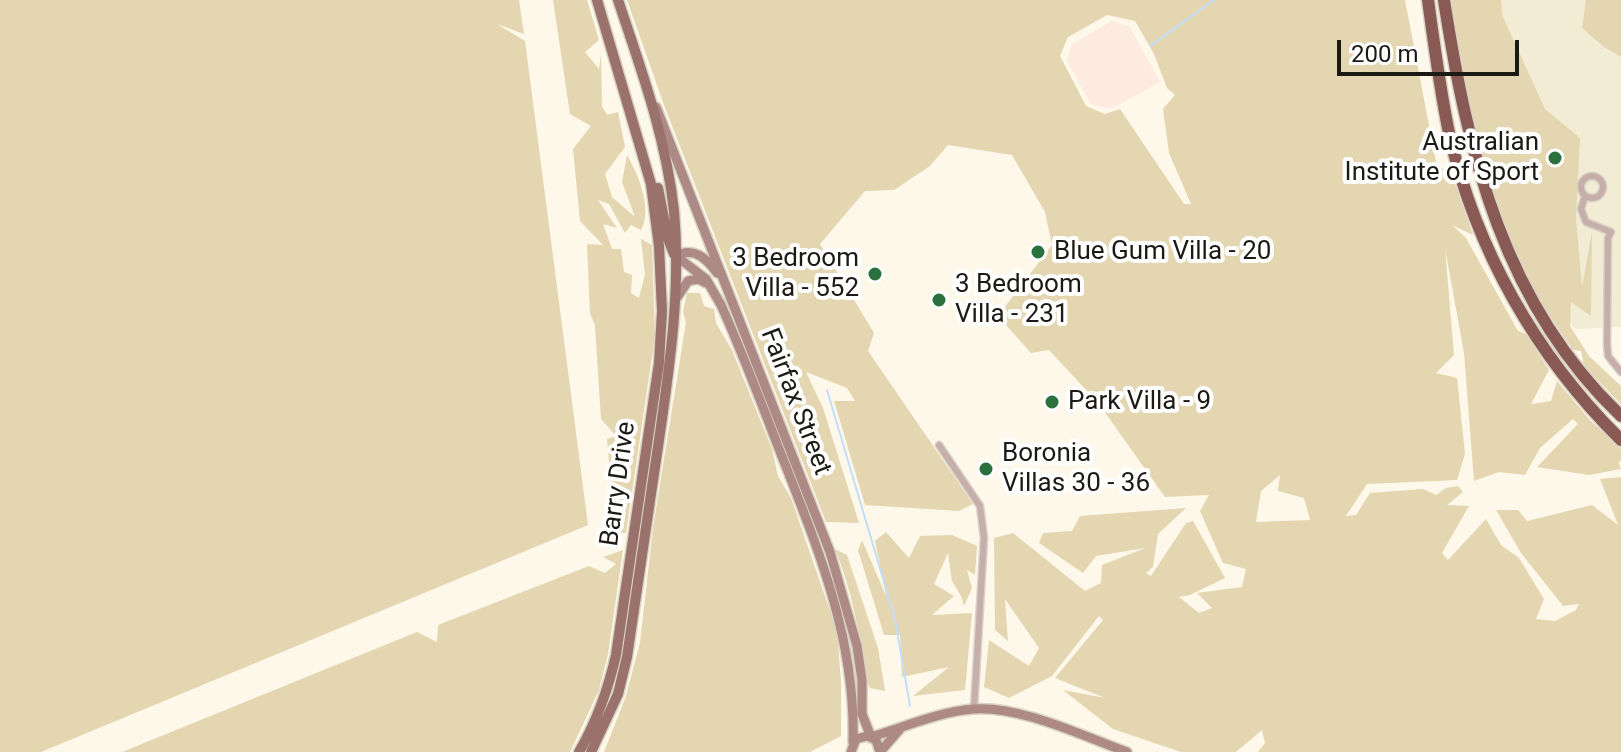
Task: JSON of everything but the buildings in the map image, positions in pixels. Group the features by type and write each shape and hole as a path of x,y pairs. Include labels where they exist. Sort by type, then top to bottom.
{"highway":[{"path":"1428,0 1450,134 1466,192 1487,247 1513,300 1544,349 1580,396 1621,440"},
{"path":"1444,0 1466,124 1481,182 1502,238 1528,291 1559,341 1621,416"}],"main road":[{"path":"597,0 643,130 668,239 676,256"},
{"path":"618,0 648,90 668,168 676,256"},
{"name":"Barry Drive","path":"579,752 603,703 616,655 659,363 662,311 656,214 644,154 608,35"},
{"name":"Fairfax Street","path":"648,90 676,152 830,552 843,591 861,667 862,714 880,752"},
{"path":"662,311 671,260 689,252 704,258 729,293"},
{"name":"Barry Drive","path":"591,752 618,694 627,657 667,383 676,299 676,256"},
{"name":"Fairfax Street","path":"676,256 699,273 712,288 815,541 836,603 849,669 851,749"},
{"path":"676,299 691,280 701,280 712,288"},
{"path":"851,749 863,736 871,737 947,713 974,709 1021,714 1127,752"},
{"path":"880,752 900,729"}],"street":[{"path":"1585,196 1581,209 1586,222 1611,232 1608,238 1607,343 1608,356 1621,372"},
{"path":"939,445 980,506 983,516 974,709"}],"shaded area":[{"path":"0,0 519,0 524,34 497,24 525,41 588,525 41,752 0,752"},
{"path":"553,0 587,0 599,40 585,52 599,69 601,54 602,106 607,115 618,112 625,147 605,174 612,197 635,217 622,182 627,155 645,202 641,230 631,225 625,233 609,204 598,200 617,228 603,224 612,249 621,249 624,272 632,275 631,293 639,298 645,274 641,239 652,245 655,336 626,533 615,532 607,439 616,436 601,419 595,326 590,313 587,244 603,245 580,221 573,149 591,126 570,114"},
{"path":"627,0 1405,0 1436,162 1454,181 1473,235 1452,225 1466,238 1518,331 1526,334 1549,370 1531,404 1551,401 1557,381 1589,419 1621,449 1621,462 1618,461 1621,469 1589,475 1537,467 1578,424 1573,419 1540,448 1525,475 1499,472 1474,481 1464,353 1445,248 1454,355 1436,373 1457,378 1465,454 1457,480 1367,484 1346,516 1356,515 1370,493 1423,489 1436,495 1446,488 1458,486 1463,492 1447,505 1469,506 1442,553 1448,560 1486,519 1501,545 1519,558 1544,599 1536,619 1555,621 1576,610 1579,604 1563,606 1521,553 1496,510 1518,510 1527,521 1592,505 1618,525 1600,479 1621,477 1621,752 1258,752 1265,743 1262,730 1236,752 1181,752 1113,729 1063,690 1105,698 1055,678 1103,620 1099,616 1052,676 1009,698 984,687 989,640 1029,666 1039,648 1005,599 1008,641 995,630 994,538 1013,533 1085,591 1101,583 1102,565 1145,548 1096,556 1083,573 1039,543 1043,533 1072,531 1080,516 1186,508 1158,534 1153,567 1146,573 1151,576 1186,523 1193,521 1225,578 1179,597 1199,613 1212,608 1197,593 1242,587 1246,569 1223,563 1200,511 1209,495 1165,497 1099,404 1049,350 1031,353 998,316 1052,245 1045,212 1012,155 948,145 930,166 894,190 865,191 820,244 874,333 868,351 973,504 959,511 865,505 834,401 855,401 847,388 806,372 823,408 859,523 826,522 664,105","holes":["1107,15 1135,21 1154,54 1167,88 1175,95 1163,109 1169,153 1191,204 1184,204 1120,109 1105,114 1086,106 1060,56 1068,37","1280,475 1278,491 1304,498 1310,520 1256,522 1261,491"]},
{"path":"1450,0 1501,0 1502,15 1545,109 1580,138 1576,218 1582,287 1592,232 1591,316 1571,302 1570,326 1589,356 1621,386 1621,404 1584,366 1581,351 1573,350 1536,295 1490,196 1468,113"},
{"name":"Australian Institute of Sport","path":"1478,0 1621,0 1621,327 1576,329 1558,317"},
{"path":"1586,0 1621,0 1621,57 1582,28"},
{"path":"1112,21 1129,26 1160,82 1111,109 1091,104 1067,61 1072,44"},
{"path":"687,293 700,293 704,306 714,309 716,323 732,350 772,449 778,476 791,498 837,631 841,736 810,752 604,752 625,699 640,643 653,528 686,322 683,312"},
{"path":"886,532 909,558 920,536 952,535 977,546 975,575 967,570 972,588 964,606 952,581 948,553 934,584 954,596 932,615 972,613 965,690 913,696 949,667 902,677 900,635 884,635 858,550 862,540 886,596 875,541"},
{"path":"835,549 847,555 878,648 885,691 870,688 868,684 851,598"},
{"path":"623,550 608,654 599,690 570,752 122,752 417,632 437,642 438,625 589,566 605,573 616,564 603,557"}],"waterway":[{"path":"1150,46 1214,0"},
{"path":"827,390 895,619 910,706"}],"place":[{"name":"Australian Institute of Sport","path":"1555,158"},
{"name":"Blue Gum Villa - 20","path":"1038,252"},
{"name":"3 Bedroom Villa - 552","path":"875,274"},
{"name":"3 Bedroom Villa - 231","path":"939,300"},
{"name":"Park Villa - 9","path":"1052,402"},
{"name":"Boronia Villas 30 - 36","path":"986,469"}]}
